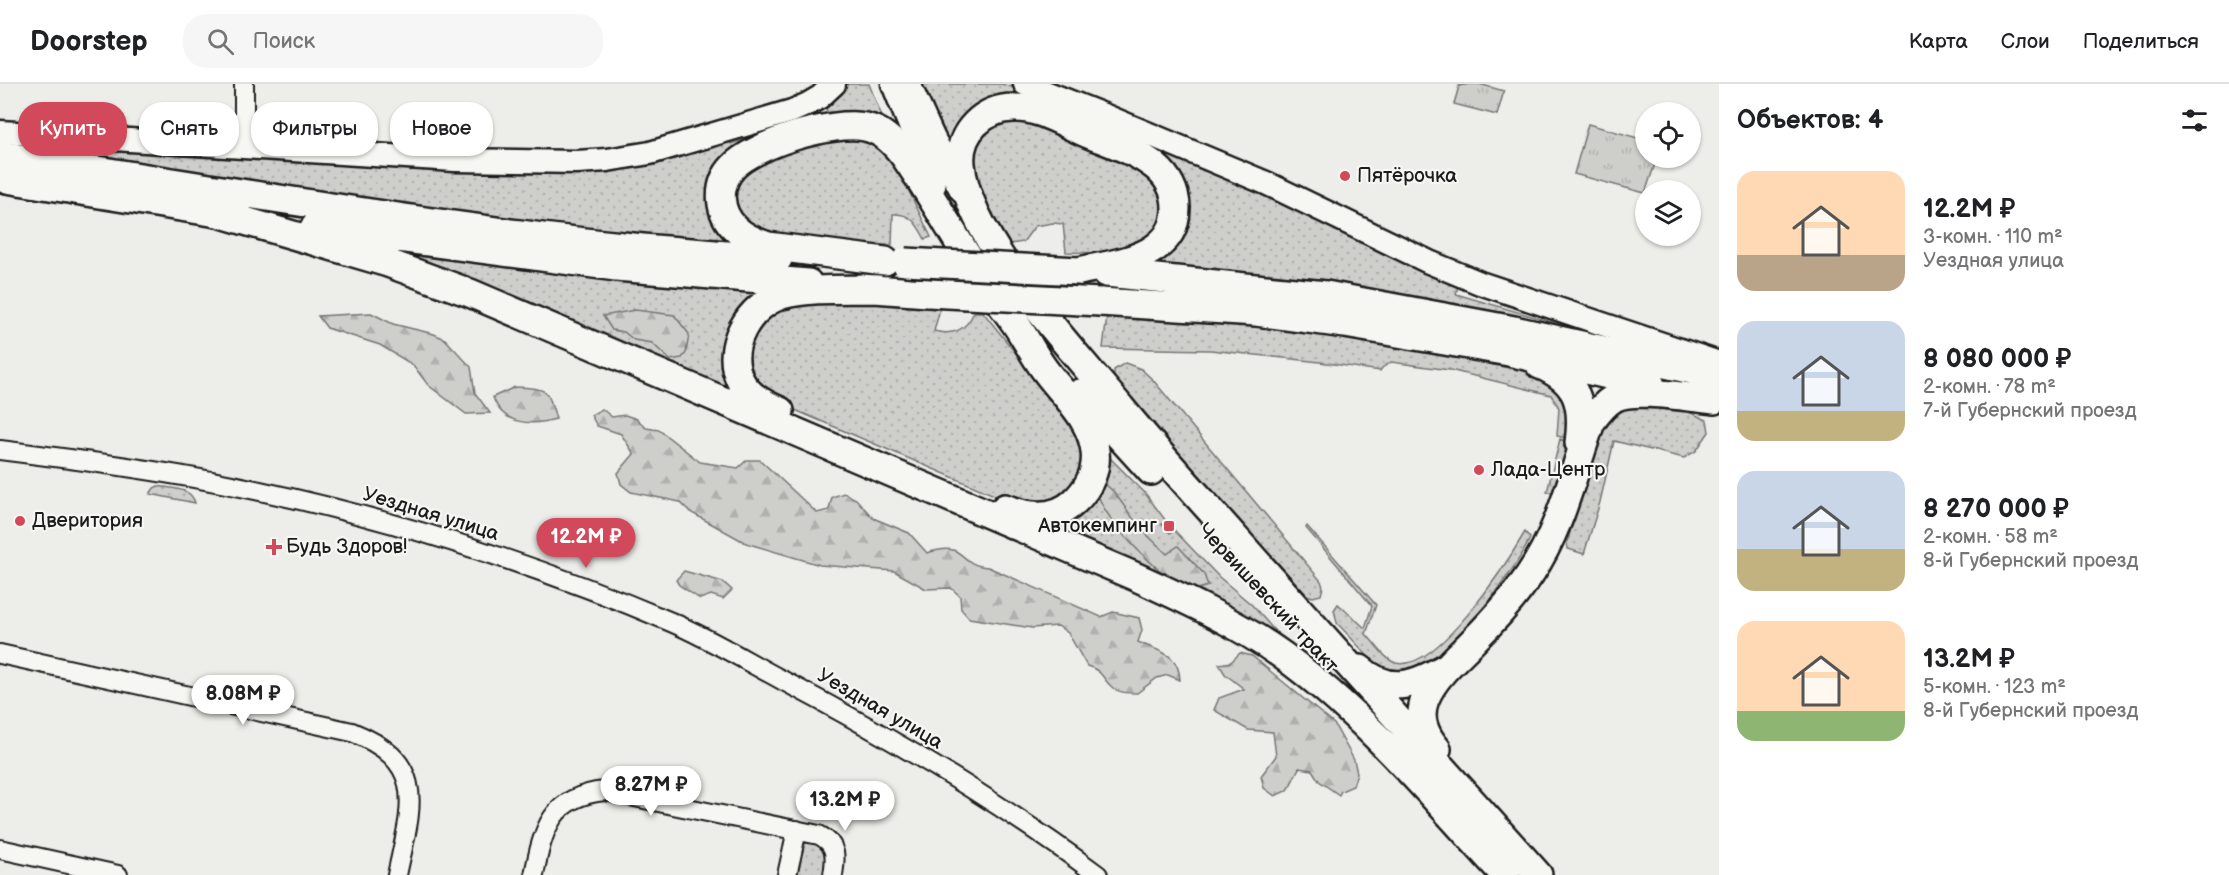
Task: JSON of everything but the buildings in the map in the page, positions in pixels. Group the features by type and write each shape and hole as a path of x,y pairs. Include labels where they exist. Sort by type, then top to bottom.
{"highway":[{"name":"Червишевский тракт","path":"1079,271 1139,257 1160,244 1169,235 1176,214 1174,192 1164,174 1149,162 1037,111 1018,108 995,111 981,118 971,129 962,145 964,181 980,223 1008,267 1054,327 1153,445 1538,875"},
{"path":"879,290 794,293 782,295 762,306 745,324 738,342 738,373 747,389 767,405 1007,508 1029,515 1053,513 1072,504 1089,484 1096,463 1094,444 1077,410 1042,366 1016,324 980,275 902,153 884,135 868,128 841,127 772,143 740,161 727,173 721,193 724,211 735,228 749,238 768,246 895,261"},
{"path":"0,155 389,216 621,246 784,259 895,261 1079,271 1326,295 1514,330 1717,393"},
{"path":"0,178 381,237 594,264 879,290 1266,313 1509,352 1717,393"},
{"path":"218,213 388,263 470,293 1134,576 1229,622 1280,653 1341,702 1398,758 1505,875"},
{"name":"Червишевский тракт","path":"1016,324 1333,668 1517,875"},
{"path":"1509,352 1549,369 1572,389 1578,398 1582,419 1576,464"},
{"path":"1551,875 1440,753 1426,734 1422,717 1423,707 1431,688 1448,667 1500,614 1531,573 1557,522 1576,464 1599,410 1614,398 1634,393 1717,393"},
{"path":"1329,643 1366,675 1386,684 1412,683 1448,667"}],"main road":[{"path":"0,132 521,163 607,160 658,150 792,111 820,98 834,84"},
{"path":"894,84 912,135 959,241"},
{"path":"909,84 934,139 980,223"},
{"path":"1024,84 1266,183 1439,267 1480,283 1719,363"}],"street":[{"path":"244,84 244,148"},
{"name":"Уездная улица","path":"0,450 150,470 261,491 409,529 548,574 674,623 852,717 923,758 1098,875"},
{"path":"0,654 352,732 370,739 381,746 400,765 410,790 409,819 397,875"},
{"path":"534,875 542,835 548,822 566,803 591,792 618,792 819,835 832,845 836,854 833,875"},
{"path":"787,875 797,830"},
{"path":"0,849 118,875"}],"green space":[{"path":"842,84 869,84 887,129 730,156 740,244 532,225 67,156 127,156 127,146 139,147 139,156 239,154 411,167 728,140 731,144 828,114 824,102"},
{"path":"917,84 1001,84 1024,90 1198,162 1458,286 1456,294 1684,358 1142,264 1181,189 1029,101 953,153"},
{"path":"1479,84 1504,91 1497,115 1454,104 1459,86"},
{"path":"1011,113 1145,166 1169,208 1146,246 1104,253 1066,252 1063,224 1053,223 1035,226 1023,242 1010,244 972,182 971,139"},
{"path":"1588,124 1635,137 1635,168 1654,168 1649,180 1635,180 1635,190 1574,174"},
{"path":"854,133 881,147 903,179 931,237 925,239 916,224 909,218 893,214 892,245 831,244 765,237 732,209 737,174 759,159"},
{"path":"0,137 18,138 18,149 0,146"},
{"path":"344,244 769,291 754,302 741,396"},
{"path":"812,299 940,309 934,331 948,333 963,327 974,312 983,312 1060,409 1080,439 1083,461 1078,481 1061,501 1020,506 781,404 744,368 743,359 762,314"},
{"path":"635,310 674,315 689,334 686,353 682,358 670,360 652,343 634,340 624,332 612,330 603,316"},
{"path":"371,313 393,324 445,339 471,367 475,393 490,413 466,414 428,385 413,365 380,345 327,328 318,316"},
{"path":"1167,315 1328,334 1533,373 1558,387 1571,420 1566,438 1557,436 1559,408 1551,395 1450,370 1391,362 1380,371 1210,350 1103,348 1107,316"},
{"path":"1125,363 1141,369 1153,380 1321,581 1323,587 1321,595 1313,597 1307,595 1120,389 1114,376 1114,370"},
{"path":"515,387 534,388 548,395 556,419 537,422 518,421 503,413 493,397"},
{"path":"1617,403 1680,408 1707,420 1709,432 1696,451 1684,458 1614,441 1600,502 1584,554 1568,549 1567,543 1591,460 1597,426"},
{"path":"602,409 612,417 625,415 637,419 646,428 659,430 700,462 738,468 747,460 760,460 817,513 829,510 832,497 844,493 856,499 873,518 909,533 927,553 950,549 970,562 988,567 1101,617 1113,612 1139,618 1142,630 1138,642 1161,651 1172,659 1179,671 1180,680 1168,675 1157,678 1137,693 1118,691 1100,673 1087,666 1068,633 1058,626 1032,628 969,618 961,609 960,596 951,588 926,589 894,571 820,565 746,543 690,512 680,502 631,492 621,484 618,473 634,454 621,434 597,426 591,415"},
{"path":"1560,439 1569,442 1553,492 1547,492"},
{"path":"1108,456 1145,493 1166,521 1162,524 1170,533 1174,530 1219,577 1252,605 1281,638 1038,525"},
{"path":"1105,484 1114,492 1140,528 1167,554 1178,546 1204,574 1208,586 1185,593 1148,560 1113,522 1104,508 1098,495"},
{"path":"158,486 185,491 190,494 195,503 150,494"},
{"path":"1307,526 1376,605 1366,634 1384,655 1396,663 1413,662 1431,651 1450,634 1487,590 1525,532 1530,538 1499,588 1450,644 1423,666 1396,675 1377,666 1337,623 1334,610 1338,604 1365,628 1372,606 1306,528"},
{"path":"684,571 723,582 732,590 723,599 711,595 700,599 679,585 676,580"},
{"path":"1240,653 1252,656 1334,724 1354,760 1357,773 1353,786 1341,791 1339,795 1319,781 1312,770 1299,768 1288,790 1275,796 1264,788 1261,776 1276,756 1273,732 1248,730 1214,710 1219,698 1244,689 1225,674 1219,664 1231,662"},
{"path":"811,841 823,849 825,859 823,875 794,875 800,846"}],"place":[{"name":"Пятёрочка","path":"1345,176"},
{"name":"Лада-Центр","path":"1479,470"},
{"name":"Дверитория","path":"20,521"},
{"name":"Автокемпинг","path":"1169,526"},
{"name":"Будь Здоров!","path":"274,547"}]}
